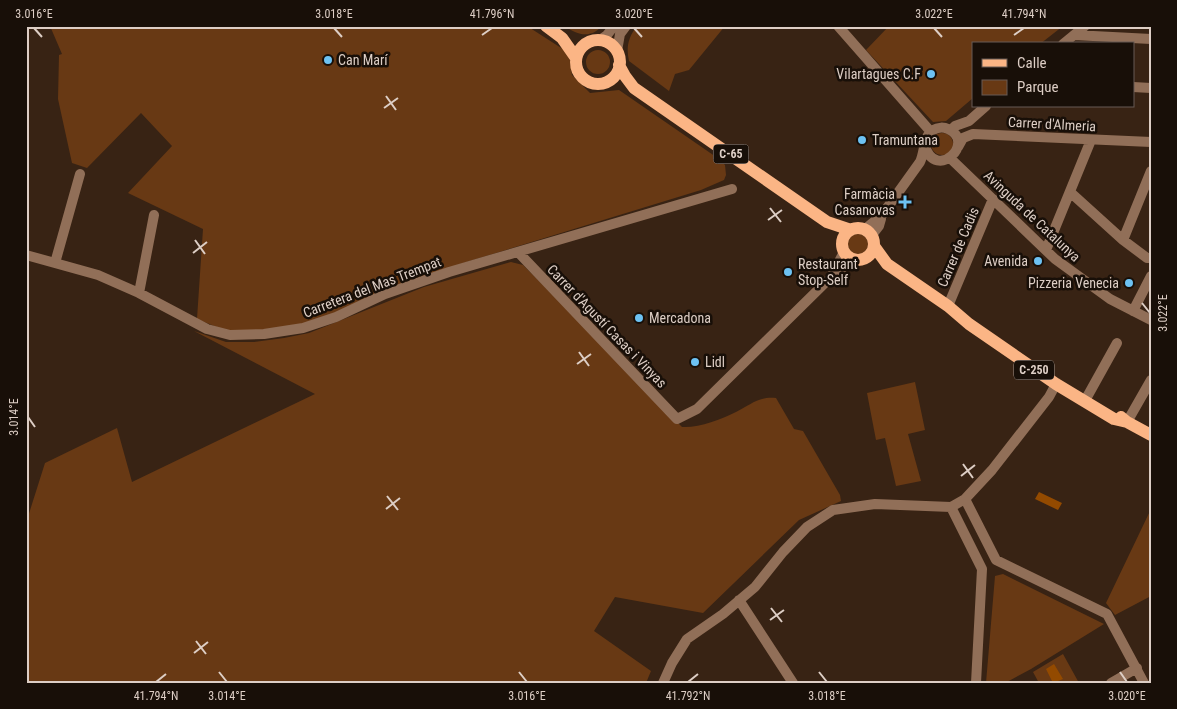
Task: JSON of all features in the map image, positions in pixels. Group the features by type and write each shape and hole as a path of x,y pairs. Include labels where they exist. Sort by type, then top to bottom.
{"main road":[{"path":"546,26 562,38 576,58"},
{"path":"562,38 593,41 612,46 617,51 619,64 617,71 608,81 601,83 588,82 578,72 576,58 578,52 593,41"},
{"name":"C-65","path":"619,64 634,88 827,222 851,230"},
{"name":"C-65","path":"608,81 634,88"},
{"name":"C-65","path":"827,222 847,251"},
{"path":"857,228 870,237 872,252 867,257 860,260 847,251 844,237 851,230 857,228"},
{"name":"C-250","path":"870,237 887,264"},
{"name":"C-250","path":"867,257 887,264 948,306 968,324 1056,384 1114,419 1127,422"},
{"name":"C-250","path":"948,306 972,318 1087,397 1127,422 1151,434"}],"street":[{"path":"593,41 607,35 614,26"},
{"path":"617,51 620,34 626,26"},
{"path":"838,26 931,132"},
{"path":"1065,42 1085,26"},
{"path":"1074,35 1151,38"},
{"path":"1134,87 1151,88"},
{"path":"870,237 879,226 882,215 920,162 926,146 926,139 931,132 939,128 951,130 969,121 984,108"},
{"path":"926,146 932,157 940,160 950,158 954,155 969,121"},
{"path":"951,130 955,134 958,144"},
{"name":"Carrer d'Almeria","path":"958,144 963,138 973,134 1151,142"},
{"path":"1046,250 1091,140"},
{"path":"920,162 932,157"},
{"name":"Avinguda de Catalunya","path":"950,158 1055,259 1110,299 1151,320"},
{"path":"1123,240 1151,172"},
{"path":"55,263 80,174"},
{"name":"Carretera del Mas Trempat","path":"26,255 98,275 140,293 207,329 230,335 264,334 302,328 336,317 385,294 449,272 732,189"},
{"path":"1070,192 1123,240 1147,258 1151,258"},
{"name":"Carrer de Cadis","path":"948,306 993,198"},
{"path":"140,293 154,215"},
{"name":"Carrer d'Agustí Casas i Vinyas","path":"518,252 677,418 697,409 825,283 847,251"},
{"path":"1133,311 1151,276"},
{"path":"1087,397 1116,343"},
{"path":"1127,422 1151,380"},
{"path":"663,683 672,663 687,639 723,614 755,586 807,526 833,510 875,504 951,507 966,500 1049,396 1056,384"},
{"path":"966,500 996,560 1107,614 1144,683"},
{"path":"951,507 982,568 976,683"},
{"path":"982,568 996,560"},
{"path":"739,600 793,683"},
{"path":"1111,683 1137,668"}],"green space":[{"path":"50,26 527,26 569,53 572,75 590,93 619,90 719,159 725,165 726,175 724,180 701,190 460,264 296,328 234,334 197,319 203,229 128,193 172,146 141,113 87,168 72,163 58,99 59,55 62,54"},
{"path":"564,26 602,26 593,33 584,34 574,32"},
{"path":"637,26 725,26 689,70 675,74 669,91 629,61 628,43"},
{"name":"Vilartagues C.F","path":"889,26 1063,26 1043,42 972,42 972,99 946,121 933,122 866,50"},
{"path":"598,50 606,54 610,62 606,70 598,74 590,70 586,62 590,54"},
{"path":"942,133 950,136 953,144 950,152 942,155 934,152 931,144 934,136"},
{"path":"858,234 865,237 868,244 865,251 858,254 851,251 848,244 851,237"},
{"path":"511,262 523,265 682,427 709,423 765,398 776,398 794,429 803,431 840,495 841,501 799,520 703,613 615,597 594,631 651,671 646,683 26,683 26,523 45,463 117,428 132,482 315,394 194,331 226,342 254,342 309,333 424,287"},
{"path":"915,382 925,430 908,434 921,481 896,486 885,438 876,440 867,393"},
{"path":"1151,509 1151,596 1115,615 1106,603"},
{"path":"1003,574 1104,624 1005,683 986,683 995,576"},
{"path":"1063,654 1079,683 1039,683 1033,672"}],"shaded area":[{"path":"1039,492 1062,503 1058,510 1035,499"},
{"path":"1054,664 1063,679 1053,683 1046,669"}],"place":[{"name":"Can Marí","path":"328,60"},
{"name":"Vilartagues C.F","path":"931,74"},
{"name":"Tramuntana","path":"862,140"},
{"name":"Farmàcia Casanovas","path":"905,202"},
{"name":"Avenida","path":"1038,261"},
{"name":"Restaurant Stop-Self","path":"788,272"},
{"name":"Pizzeria Venecia","path":"1129,283"},
{"name":"Mercadona","path":"639,318"},
{"name":"Lidl","path":"695,362"}]}
